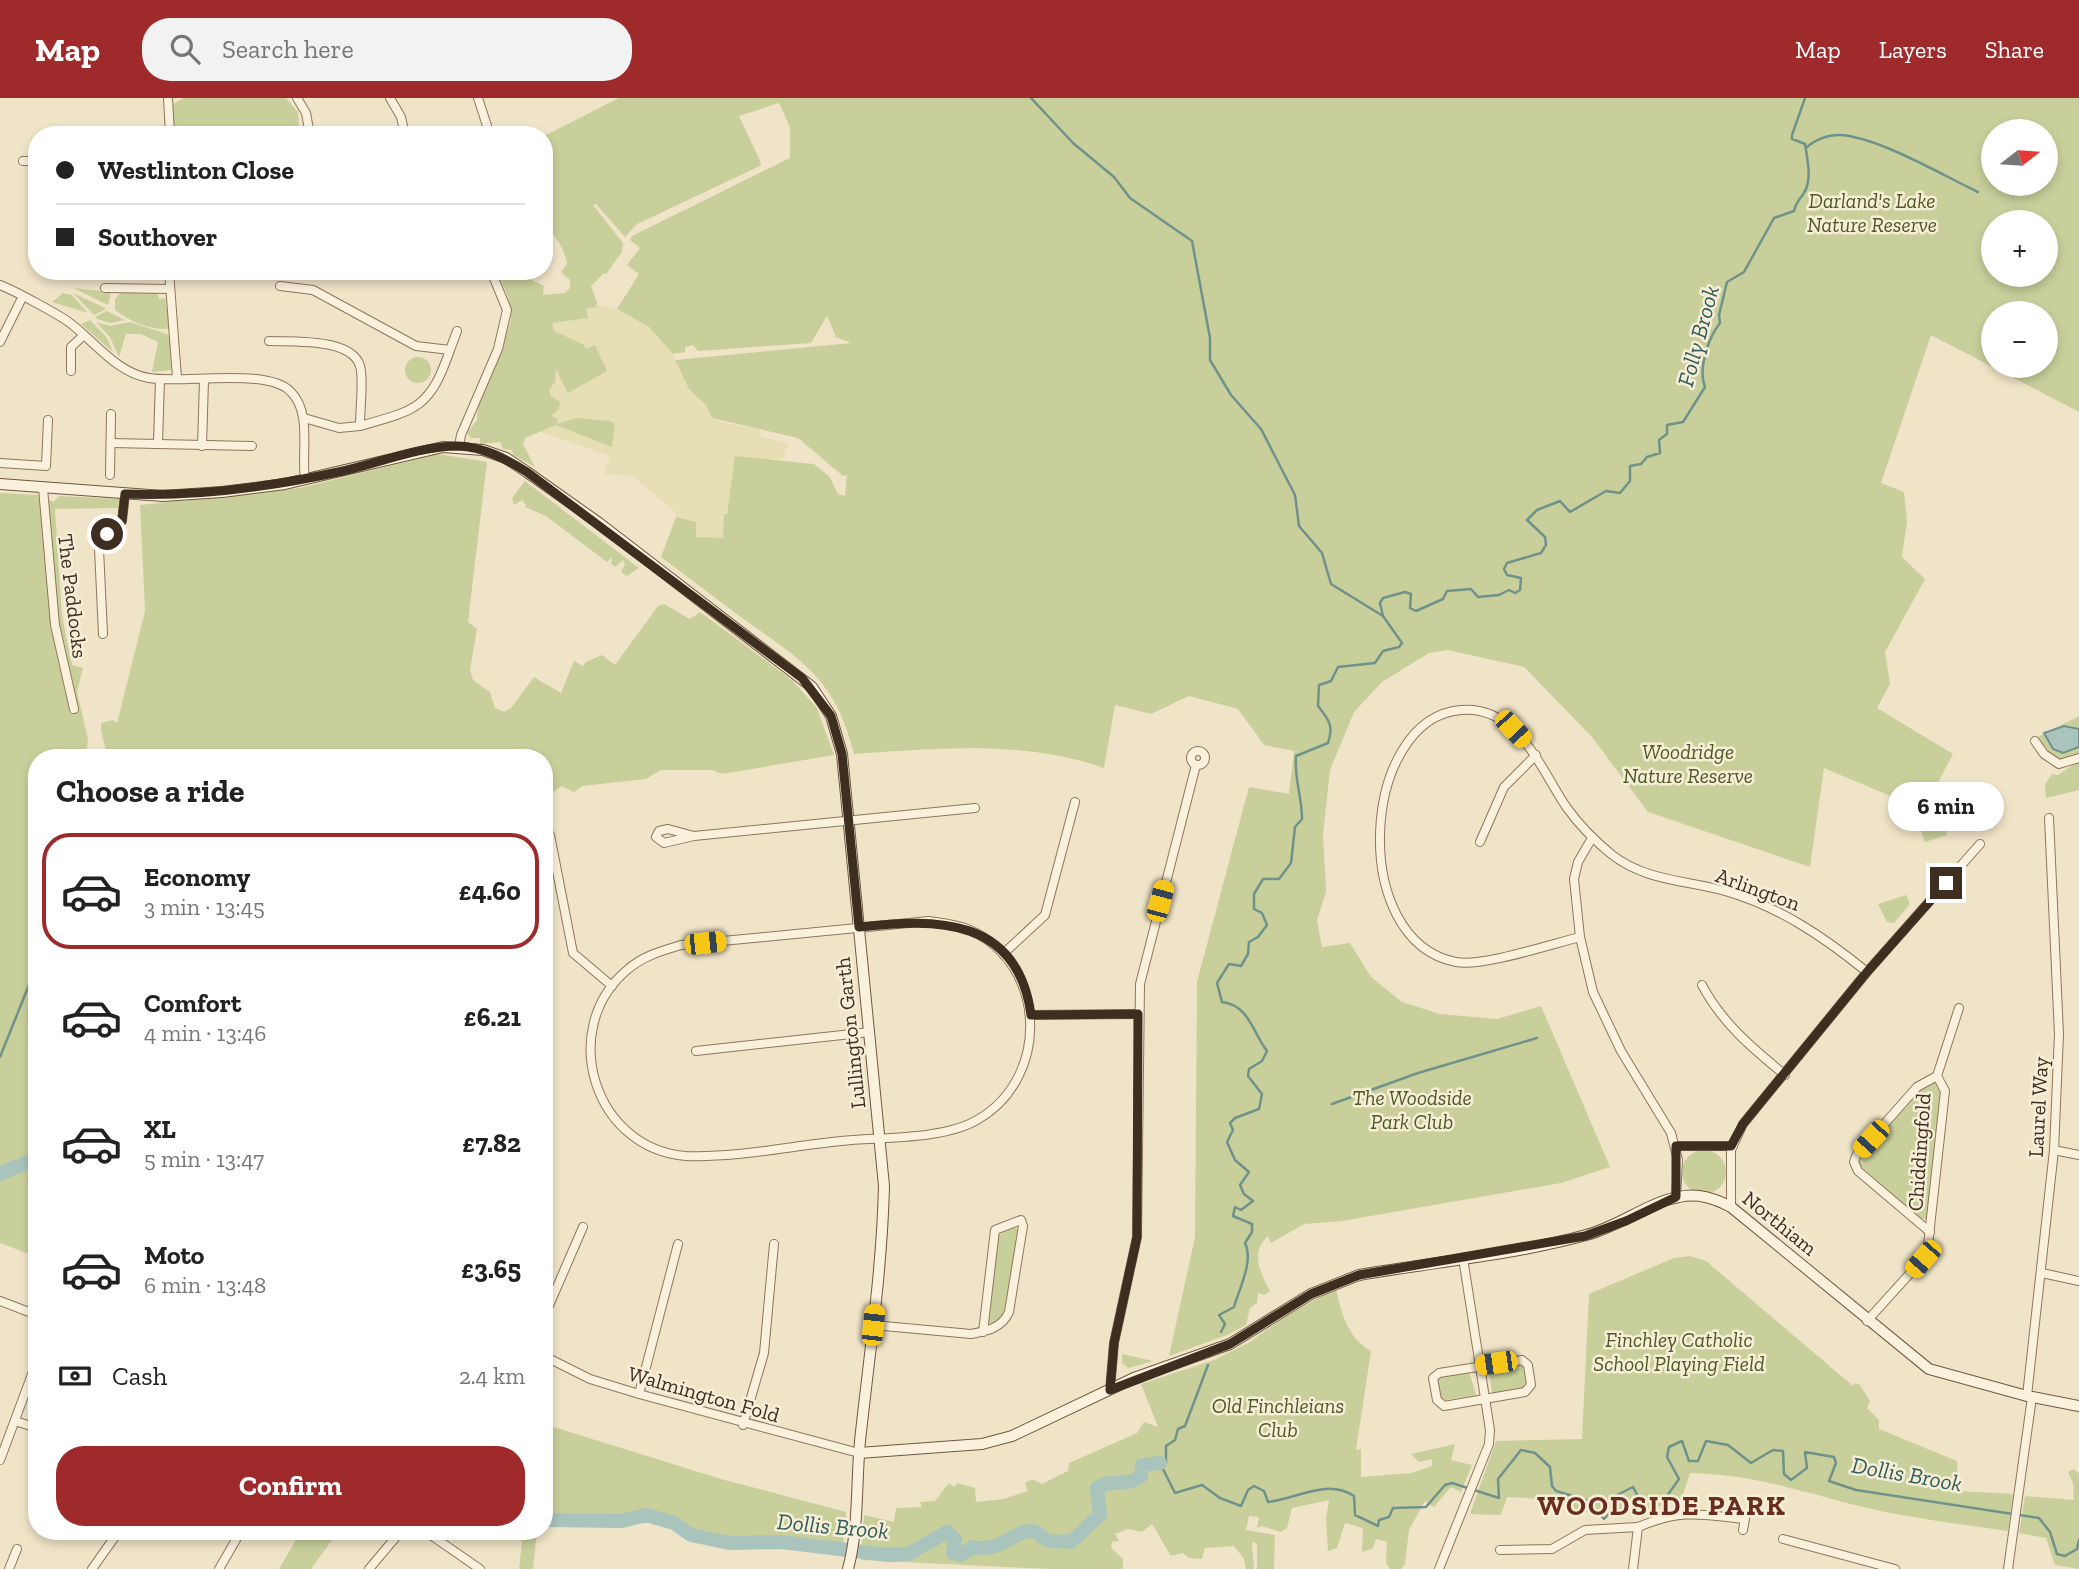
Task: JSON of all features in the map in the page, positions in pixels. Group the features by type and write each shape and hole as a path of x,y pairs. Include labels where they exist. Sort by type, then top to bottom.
{"street":[{"path":"168,98 170,126"},
{"path":"297,98 306,113 308,126"},
{"path":"390,98 403,126"},
{"path":"478,98 487,126"},
{"path":"23,161 28,161"},
{"path":"170,280 177,378"},
{"path":"459,446 462,432 498,349 507,310 495,280"},
{"path":"0,285 68,322 135,375 160,379 248,380 286,387 298,401 304,418 306,480"},
{"path":"280,286 313,290 416,346 450,350"},
{"path":"105,288 170,289"},
{"path":"0,342 22,298"},
{"path":"304,418 339,428 360,426 423,403 433,393 457,331"},
{"path":"71,371 71,347 84,335"},
{"path":"269,341 330,344 354,356 361,369 360,426"},
{"path":"158,443 160,379"},
{"path":"202,446 204,380"},
{"path":"110,475 111,414"},
{"path":"0,463 46,466 48,420"},
{"path":"111,443 252,446"},
{"name":"Lullington Garth","path":"0,484 163,496 222,492 306,480 429,450 459,446 483,450 506,458 568,501 812,687 831,716 837,732 849,822 880,1137 883,1227 859,1453 852,1551 848,1569"},
{"name":"The Paddocks","path":"43,488 55,625 74,709"},
{"path":"103,634 99,549 107,534 122,521 125,494"},
{"path":"91,609 102,608"},
{"path":"859,1453 1001,1440 1110,1390 1245,1338 1285,1310 1333,1283 1359,1275 1593,1234 1676,1197 1676,1146 1621,1051 1593,992 1580,937 1574,879 1578,862 1591,838 1567,807 1536,755 1513,729 1494,716 1477,711 1449,712 1415,734 1393,771 1380,814 1379,837 1384,885 1394,910 1417,944 1432,954 1459,962 1580,937"},
{"path":"2035,741 2044,754 2059,764 2079,758"},
{"path":"1480,842 1504,787 1536,755"},
{"path":"1110,1390 1114,1343 1137,1237 1138,1014 1145,954 1196,765"},
{"path":"1003,954 1045,915 1075,802"},
{"path":"695,836 975,808"},
{"name":"Laurel Way","path":"2008,1569 2033,1397 2054,1150 2059,1034 2049,818"},
{"name":"Arlington","path":"1591,838 1645,874 1725,891 1775,910 1818,934 1867,972"},
{"path":"1731,1207 1731,1146 1743,1124 1867,972 1980,844"},
{"path":"553,850 573,953 612,986"},
{"path":"929,921 956,925 980,936 1003,954 1024,986 1031,1015 1030,1046 1025,1064 1017,1082 995,1109 975,1122 949,1130 695,1156 666,1152 640,1141 628,1132 603,1102 590,1064 594,1020 612,986 637,962 681,945 929,921"},
{"path":"1702,985 1716,1010 1740,1037 1784,1075"},
{"name":"Chiddingfold","path":"1930,1232 1858,1171 1854,1163 1856,1156 1917,1087 1937,1076 1959,1008"},
{"path":"1031,1015 1138,1014"},
{"path":"696,1051 870,1032"},
{"name":"Chiddingfold","path":"1867,1321 1923,1259 1930,1232 1945,1091 1937,1076"},
{"path":"1676,1146 1731,1146"},
{"path":"2054,1150 2079,1155"},
{"name":"Northiam","path":"1676,1197 1709,1197 1731,1207 1867,1321 1929,1369 2033,1397 2079,1406"},
{"path":"873,1325 966,1334 983,1332 1003,1323 1009,1312 1023,1226 1021,1220 995,1230 983,1332"},
{"path":"553,1296 583,1227"},
{"path":"639,1394 678,1244"},
{"path":"743,1424 764,1353 774,1244"},
{"path":"1439,1569 1489,1444 1485,1398 1463,1258"},
{"path":"2042,1273 2079,1281"},
{"path":"0,1301 28,1312"},
{"name":"Walmington Fold","path":"553,1360 590,1379 639,1394 859,1453"},
{"path":"1522,1360 1528,1365 1529,1389 1485,1398 1444,1406 1437,1400 1436,1375 1522,1360"},
{"path":"0,1460 28,1386"},
{"path":"15,1421 28,1425"},
{"path":"1500,1550 1552,1549 1585,1530 1638,1527 1683,1512 1745,1519 1743,1530"},
{"path":"1633,1569 1638,1527"},
{"path":"1783,1539 1895,1569"},
{"path":"92,1569 113,1540"},
{"path":"219,1569 236,1540"},
{"path":"369,1569 393,1540"},
{"path":"438,1540 480,1569"},
{"path":"9,1569 17,1549"}],"shaded area":[{"path":"596,304 617,309 649,327 671,350 689,389 706,405 712,419 738,426 759,427 761,437 788,443 783,459 768,459 724,514 723,539 695,537 696,522 676,517 673,510 633,476 604,474 610,456 537,431 479,441 478,407 511,320"}],"green space":[{"path":"184,98 286,98 298,112 299,126 174,126 173,104"},
{"path":"619,98 2079,98 2079,412 2014,378 2058,378 2058,301 1981,301 1981,361 1931,335 1881,483 1904,492 1907,521 1902,557 1925,579 1885,652 1890,684 1877,708 1953,754 1935,788 1939,795 1933,797 1947,835 1925,842 1912,805 1824,768 1810,867 1648,812 1592,737 1524,667 1448,650 1429,653 1382,682 1354,712 1330,770 1323,834 1326,892 1317,920 1322,947 1350,943 1371,977 1402,1002 1440,1014 1497,1019 1541,1006 1610,1167 1561,1183 1342,1221 1304,1224 1271,1243 1268,1236 1259,1249 1258,1263 1270,1291 1265,1295 1258,1293 1257,1303 1250,1308 1246,1325 1227,1335 1169,1356 1195,1237 1197,982 1249,787 1289,794 1294,751 1264,745 1238,709 1189,696 1151,714 1115,705 1104,768 1043,753 980,748 854,754 836,705 811,671 779,644 661,557 676,517 696,522 696,537 723,538 724,514 727,514 735,456 814,464 829,476 838,494 845,496 847,475 843,476 798,438 712,418 706,405 689,389 675,360 851,343 836,337 827,316 811,343 698,351 693,345 685,347 685,352 673,354 649,327 617,309 639,274 627,265 640,248 630,240 632,236 790,158 790,127 779,103 739,116 760,166 637,224 625,237 596,204 593,205 623,243 622,252 606,274 591,286 597,302 596,307 586,309 588,318 552,323 554,331 584,345 586,349 595,345 607,371 568,393 556,369 555,382 549,390 551,396 560,402 559,409 551,416 558,419 557,424 576,418 611,421 615,424 612,447 556,425 525,438 523,444 535,467 513,455 512,450 503,449 500,442 480,444 480,438 471,438 467,433 477,420 478,407 511,320 508,297 501,280 532,280 544,286 543,295 565,293 570,288 570,280 561,272 567,264 553,234 553,131"},
{"path":"73,288 111,292 108,305"},
{"path":"121,292 158,293 159,299 165,298 170,329 141,324 115,310 115,299"},
{"path":"63,293 72,295 88,313 52,302"},
{"path":"73,293 105,308 106,309 94,315"},
{"path":"107,311 125,320 110,323 95,317"},
{"path":"90,320 107,338 113,352 81,324"},
{"path":"96,322 110,326 130,322 170,335 171,370 152,372 158,342 141,334 126,334 119,357 110,337"},
{"path":"418,357 427,361 431,370 427,379 418,383 409,379 405,370 409,361"},
{"path":"438,454 487,462 468,622 477,629 470,670 473,680 490,692 495,708 504,712 511,708 534,677 561,693 574,661 583,666 602,655 615,665 658,606 664,604 690,619 700,612 792,680 817,708 834,755 722,774 712,770 661,770 646,779 582,786 574,792 561,786 553,792 553,749 106,749 101,723 113,720 117,723 145,611 140,505 300,488"},
{"path":"525,481 639,568 627,576 621,572 625,564 623,560 615,567 611,564 612,557 607,562 546,516 525,507 522,500 514,505 512,498"},
{"path":"0,493 38,495 54,502 59,496 119,499 118,508 55,509 62,616 72,665 83,668 77,692 88,739 87,749 28,749 28,1254 0,1243"},
{"path":"2079,716 2079,754 2067,759 2052,757 2038,737"},
{"path":"2079,761 2079,790 2046,798 2045,784 2052,774 2058,775"},
{"path":"1906,895 1910,904 1894,923 1887,922 1878,904"},
{"path":"1934,1081 1942,1094 1929,1217 1926,1219 1920,1218 1858,1164 1859,1158 1916,1092"},
{"path":"1704,1150 1720,1156 1726,1172 1720,1188 1704,1194 1688,1188 1682,1172 1688,1156"},
{"path":"1012,1226 1020,1231 1005,1312 1002,1319 992,1324 987,1321 998,1236"},
{"name":"Finchley Catholic School Playing Field","path":"1690,1256 1706,1261 1853,1386 1855,1383 1860,1385 1870,1401 1867,1408 1879,1420 1879,1429 1957,1461 1958,1491 2013,1494 2008,1531 1885,1512 1742,1478 1690,1473 1681,1501 1644,1510 1581,1512 1541,1499 1507,1497 1501,1515 1470,1514 1496,1441 1582,1439 1589,1294 1674,1258"},
{"name":"Old Finchleians Club","path":"1336,1288 1351,1332 1371,1351 1356,1450 1361,1449 1361,1477 1411,1473 1432,1466 1432,1459 1419,1462 1411,1454 1455,1444 1451,1460 1472,1465 1461,1492 1451,1487 1434,1507 1425,1501 1409,1530 1405,1564 1401,1569 1390,1569 1386,1563 1387,1542 1376,1539 1373,1548 1362,1552 1363,1528 1345,1523 1337,1548 1328,1551 1326,1518 1329,1500 1292,1508 1287,1528 1280,1532 1262,1526 1257,1528 1259,1517 1249,1516 1246,1530 1275,1535 1274,1569 1257,1569 1257,1544 1252,1542 1254,1569 1246,1569 1244,1559 1234,1546 1205,1548 1202,1559 1189,1558 1183,1553 1171,1556 1152,1524 1142,1532 1128,1529 1115,1534 1119,1541 1112,1542 1111,1548 1123,1559 1123,1569 1050,1569 861,1560 864,1515 894,1522 896,1508 922,1507 920,1502 935,1501 949,1483 954,1487 958,1483 975,1488 976,1502 1003,1499 1028,1491 1025,1483 1032,1479 1042,1484 1068,1471 1069,1463 1137,1433 1144,1422 1158,1427 1141,1384 1214,1360 1250,1342 1284,1317"},
{"path":"1122,1354 1153,1361 1128,1368 1122,1363"},
{"path":"1521,1363 1525,1366 1527,1385 1524,1389 1492,1393 1489,1369"},
{"path":"1469,1371 1476,1395 1440,1401 1438,1377"},
{"path":"553,1427 721,1479 846,1512 842,1556 776,1544 729,1547 688,1538 678,1530 646,1519 618,1525 553,1523"},
{"path":"2074,1469 2079,1474 2079,1569 2055,1565 2046,1538 2019,1533 2025,1496 2074,1500 2073,1483 2068,1472"},
{"path":"296,1540 332,1540 311,1569 279,1569"},
{"path":"522,1540 536,1540 533,1569 519,1569"}],"water":[{"path":"2064,726 2079,729 2079,747 2063,753 2053,749 2044,733"}],"waterway":[{"path":"1031,98 1073,143 1114,177 1130,198 1192,241 1210,338 1210,360 1231,395 1261,429 1295,495 1299,526 1322,553 1331,584 1383,616"},
{"name":"Folly Brook","path":"1221,1332 1225,1324 1219,1315 1234,1307 1247,1266 1245,1243 1252,1232 1252,1224 1233,1216 1235,1207 1241,1210 1253,1201 1244,1194 1240,1185 1249,1172 1235,1160 1227,1142 1233,1130 1230,1123 1235,1118 1259,1109 1262,1094 1248,1076 1249,1069 1262,1061 1267,1051 1244,1014 1231,1004 1222,1002 1217,983 1229,964 1241,966 1248,954 1249,942 1258,937 1267,925 1262,913 1254,909 1254,894 1263,879 1279,879 1291,863 1295,827 1302,819 1296,756 1328,743 1331,732 1329,723 1318,706 1319,685 1331,681 1338,667 1375,663 1383,651 1399,647 1402,643 1383,616 1380,603 1383,598 1405,592 1411,594 1410,608 1416,611 1443,599 1447,591 1471,589 1478,597 1499,595 1509,590 1515,593 1520,590 1521,578 1507,575 1504,569 1507,563 1541,553 1546,545 1545,537 1527,520 1537,510 1560,501 1570,512 1606,491 1620,493 1630,481 1630,466 1641,464 1647,457 1660,453 1659,440 1667,434 1667,425 1683,422 1705,387 1704,363 1708,345 1720,323 1719,315 1727,282 1744,272 1774,218 1794,211 1807,186 1805,144 1792,139 1805,98"},
{"path":"1806,148 1817,140 1832,135 1857,138 1892,150 1978,192"},
{"path":"0,1057 28,987"},
{"path":"1332,1104 1418,1073 1537,1038"},
{"name":"Dollis Brook","path":"0,1174 28,1162"},
{"name":"Dollis Brook","path":"1208,1365 1185,1426 1178,1429 1175,1440 1166,1446 1166,1463 1160,1463 1175,1493 1202,1485 1220,1498 1241,1506 1248,1490 1254,1486 1264,1491 1268,1502 1311,1491 1333,1489 1354,1496 1355,1515 1378,1526 1379,1520 1389,1517 1393,1508 1426,1507 1445,1485 1452,1483 1499,1498 1498,1479 1521,1450 1535,1453 1550,1467 1552,1486 1556,1491 1586,1500 1604,1519 1616,1506 1613,1497 1633,1487 1640,1500 1667,1496 1679,1479 1667,1457 1669,1447 1682,1441 1689,1461 1698,1461 1706,1441 1728,1445 1751,1463 1773,1450 1783,1451 1784,1474 1791,1480 1807,1468 1805,1452 1834,1457 1836,1463 1829,1481 1856,1490 2039,1518 2050,1532 2057,1554 2065,1556 2077,1549 2079,1540"},
{"name":"Dollis Brook","path":"553,1520 622,1521 646,1515 674,1523 691,1535 729,1543 782,1542 888,1555 908,1554 947,1532 955,1539 953,1553 961,1555 973,1547 991,1547 1030,1531 1049,1541 1071,1542 1100,1515 1097,1488 1135,1480 1141,1476 1142,1465 1160,1463"}],"district":[{"name":"WOODSIDE PARK","path":"1662,1505"}],"route":[{"path":"107,534 122,521 125,494 163,496 245,490 285,484 443,447 459,446 483,450 506,458 527,472 653,563 802,678 821,699 837,732 842,754 859,927 929,921 973,931 987,940 1016,968 1029,999 1031,1015 1138,1014 1137,1237 1114,1343 1109,1376 1110,1390 1134,1378 1245,1338 1285,1310 1333,1283 1359,1275 1585,1236 1626,1221 1648,1208 1676,1197 1676,1146 1731,1146 1743,1124 1867,972 1946,883"}],"park label":[{"name":"Darland's Lake Nature Reserve","path":"1872,212"},
{"name":"Woodridge Nature Reserve","path":"1688,763"},
{"name":"The Woodside Park Club","path":"1412,1109"}]}
